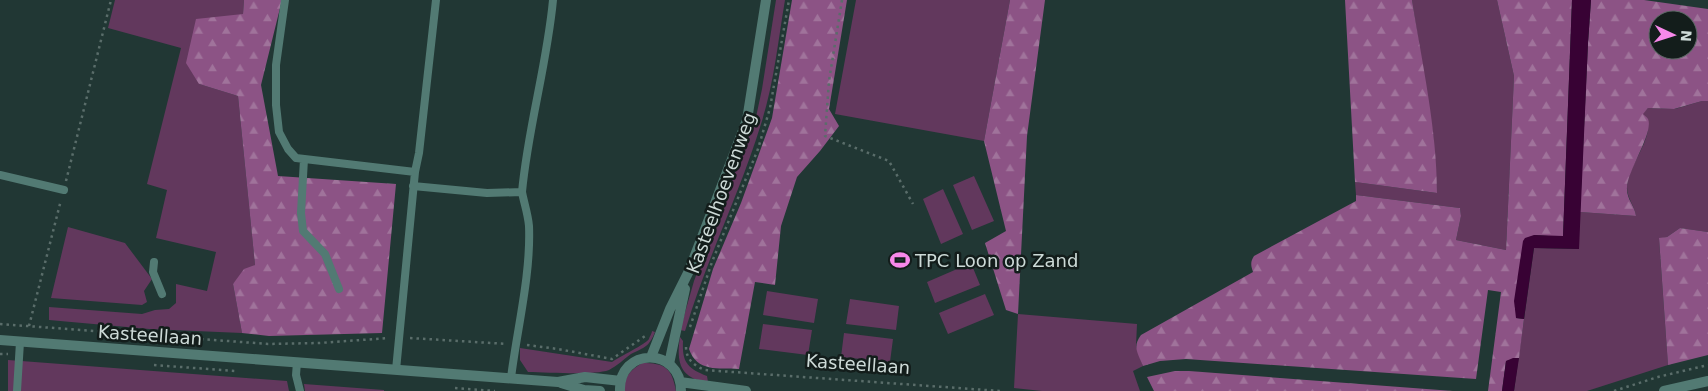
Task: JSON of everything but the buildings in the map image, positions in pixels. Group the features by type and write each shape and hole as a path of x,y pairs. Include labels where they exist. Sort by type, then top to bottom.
{"street":[{"name":"Kasteelhoevenweg","path":"651,357 689,271 747,120 766,0"},
{"name":"Kasteelhoevenweg","path":"669,364 674,333 689,271"},
{"name":"Kasteellaan","path":"0,340 511,378 558,382 584,390 600,391"},
{"path":"620,386 623,374 632,364 638,360 651,357 663,360 669,364 678,375 681,386 746,391"},
{"name":"Kasteellaan","path":"558,382 585,378 620,386"},
{"path":"1664,391 1708,381"}],"lane":[{"path":"285,0 276,65 279,132 288,149 296,158 415,172"},
{"path":"396,370 413,186 419,153 436,0"},
{"path":"511,378 528,260 529,224 522,192 525,157 536,108 553,0"},
{"path":"304,159 301,213 303,230 325,254 339,289"},
{"path":"0,175 64,190"},
{"path":"413,186 487,193 522,192"},
{"path":"154,262 154,272 162,294"},
{"path":"17,391 23,342"},
{"path":"297,362 296,375 300,391"}],"path":[{"path":"23,342 29,326 64,190 110,0"},
{"name":"Kasteelhoevenweg","path":"690,329 712,262 758,149 770,108 789,0"},
{"path":"842,0 829,81 825,136 889,161 913,204"},
{"path":"0,324 268,344 399,338 515,344 536,346 606,360 612,359 642,340 653,326 662,329"},
{"name":"Kasteellaan","path":"686,344 686,352 691,362 705,370 1000,391"},
{"path":"1614,391 1658,376 1708,365"}],"shaded area":[{"path":"115,0 244,0 243,14 199,84 238,96 255,265 233,284 242,333 149,329 49,320 49,307 142,314 155,310 169,309 176,303 176,284 207,291 216,252 156,238 167,190 147,184 181,48 108,28"},
{"path":"776,0 785,0 765,109 753,150 694,302 685,331 680,330 694,281 756,117"},
{"path":"856,0 1010,0 984,141 835,114"},
{"path":"1412,0 1497,0 1514,76 1506,250 1456,240 1461,216 1460,208 1356,195 1355,182 1437,193 1433,134"},
{"path":"1572,0 1591,0 1579,249 1534,248 1524,319 1516,318 1514,301 1523,241 1525,238 1534,235 1563,236"},
{"path":"1708,101 1708,232 1680,228 1667,237 1659,239 1668,365 1587,391 1514,391 1534,248 1578,249 1580,212 1636,216 1627,187 1628,179 1647,135 1647,118 1642,114 1648,108 1675,109"},
{"path":"974,176 994,221 972,230 953,185"},
{"path":"943,189 963,234 941,244 923,199"},
{"path":"68,227 125,243 152,279 144,291 147,302 142,305 51,298"},
{"path":"971,263 980,285 935,303 927,282"},
{"path":"767,291 818,299 814,323 763,315"},
{"path":"985,294 994,315 948,334 939,313"},
{"path":"850,299 899,306 896,330 846,324"},
{"path":"1018,314 1137,324 1136,346 1143,366 1133,371 1140,391 1042,391 1014,388"},
{"path":"763,324 812,330 808,355 759,349"},
{"path":"652,331 655,332 651,341 646,346 609,370 601,372 528,372 520,360 520,348 612,362 647,341"},
{"path":"844,333 893,339 890,362 841,357"},
{"path":"680,337 683,341 687,363 690,367 707,376 708,382 691,377 682,368 679,354"},
{"path":"1519,358 1514,391 1502,391 1506,361"},
{"path":"8,360 287,381 289,391 8,391"},
{"path":"642,363 656,364 666,368 670,372 676,391 623,391 624,382 628,374"},
{"path":"304,384 384,390 384,391 305,391"}],"green space":[{"path":"244,0 282,0 261,85 278,176 396,184 382,333 269,336 242,333 233,284 244,269 255,265 238,96 199,84 186,63 196,19 243,14"},
{"path":"792,0 847,0 829,109 839,126 797,177 781,226 775,285 755,282 739,369 709,367 697,362 689,349 713,269 741,203 772,118"},
{"path":"1010,0 1045,0 1027,136 1018,314 1006,310 985,243 1006,231 984,141"},
{"path":"1345,0 1412,0 1432,120 1437,193 1355,182"},
{"path":"1497,0 1572,0 1563,237 1534,235 1516,318 1524,319 1519,358 1506,361 1502,391 1488,391 1501,292 1488,290 1476,379 1186,359 1160,361 1143,366 1136,347 1141,335 1253,272 1251,264 1254,256 1356,201 1356,195 1460,208 1461,216 1456,240 1506,250 1514,76"},
{"path":"1591,0 1644,0 1708,9 1708,101 1674,109 1648,108 1643,114 1648,119 1649,125 1627,187 1636,216 1580,212"},
{"path":"1680,228 1708,232 1708,355 1668,365 1659,238 1667,237"},
{"path":"1175,371 1453,391 1154,391 1147,377"}],"place":[{"name":"TPC Loon op Zand","path":"900,260"}]}
